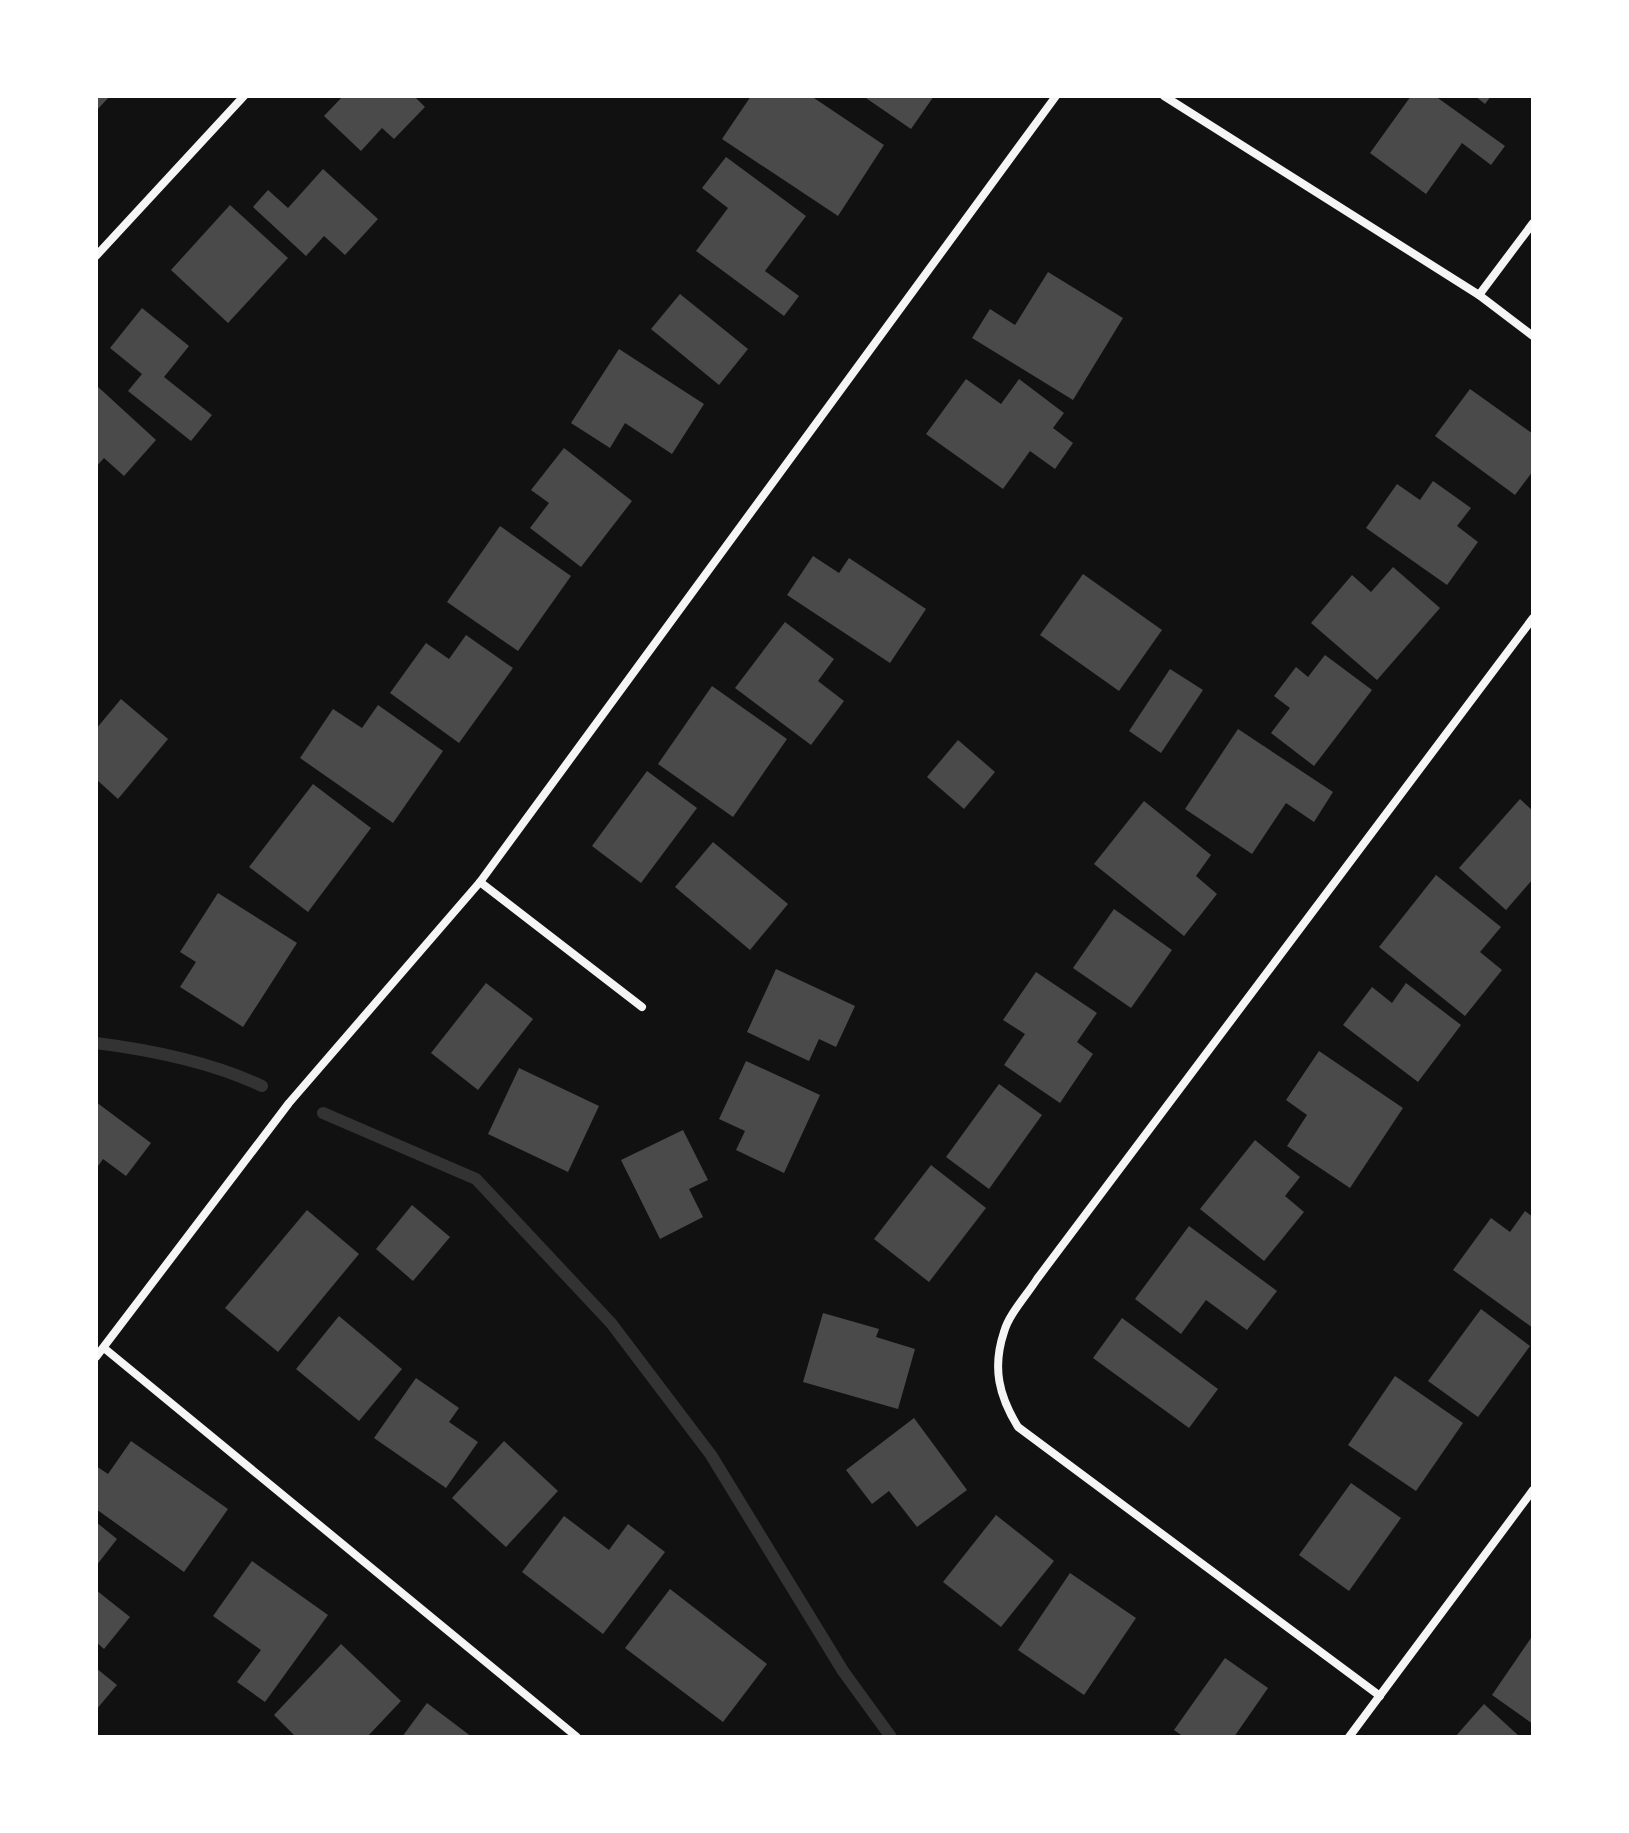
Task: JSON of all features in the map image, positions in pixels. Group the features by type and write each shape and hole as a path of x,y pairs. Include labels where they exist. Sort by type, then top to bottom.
{"street":[{"path":"96,256 244,96"},
{"path":"96,1357 289,1103 480,882 1056,96"},
{"path":"1164,96 1479,295 1533,336"},
{"path":"1479,295 1533,223"},
{"path":"1380,1696 1018,1427 1003,1403 998,1372 1004,1330 1037,1279 1533,618"},
{"path":"480,882 642,1007"},
{"path":"104,1348 577,1737"},
{"path":"1349,1737 1533,1490"}],"building":[{"path":"96,96 110,96 96,111"},
{"path":"343,96 414,96 425,107 394,139 382,128 361,151 324,116"},
{"path":"751,96 811,96 884,145 838,216 722,139"},
{"path":"863,96 934,96 911,129"},
{"path":"1411,96 1435,96 1505,146 1491,165 1462,143 1426,194 1370,153"},
{"path":"1475,96 1491,96 1485,104"},
{"path":"726,157 806,216 765,271 799,296 784,316 696,251 728,208 702,188"},
{"path":"323,169 378,219 345,255 324,236 306,256 253,207 268,190 288,208"},
{"path":"230,205 288,258 228,323 171,270"},
{"path":"1048,272 1123,318 1073,400 972,338 990,309 1015,325"},
{"path":"680,294 748,349 719,385 651,329"},
{"path":"142,308 189,346 164,377 212,415 191,441 128,391 142,374 110,348"},
{"path":"619,349 704,404 672,454 625,423 610,448 571,423"},
{"path":"966,379 1001,404 1019,379 1064,413 1053,428 1073,443 1055,469 1030,451 1003,489 926,434"},
{"path":"96,385 156,440 124,476 104,458 96,467"},
{"path":"1470,389 1533,434 1533,471 1515,495 1435,436"},
{"path":"564,448 632,501 581,567 530,528 549,503 531,490"},
{"path":"1433,481 1471,508 1457,526 1478,542 1447,585 1366,528 1397,484 1420,500"},
{"path":"500,526 571,576 518,651 447,602"},
{"path":"813,556 839,573 849,558 926,609 890,663 787,595"},
{"path":"1393,567 1440,608 1377,680 1311,623 1352,575 1371,592"},
{"path":"1083,574 1162,630 1119,691 1040,635"},
{"path":"785,622 834,659 818,681 844,701 811,745 735,688"},
{"path":"466,635 513,668 459,743 390,693 426,643 449,659"},
{"path":"1325,655 1372,690 1314,766 1271,733 1290,708 1274,696 1296,667 1308,677"},
{"path":"1170,669 1203,690 1161,753 1129,731"},
{"path":"712,686 787,739 733,817 658,764"},
{"path":"121,699 168,739 118,799 96,779 96,729"},
{"path":"378,705 443,751 393,823 300,758 333,709 362,728"},
{"path":"1238,729 1333,792 1314,822 1286,803 1252,854 1185,809"},
{"path":"958,740 995,772 964,809 927,777"},
{"path":"647,771 697,808 641,883 592,846"},
{"path":"313,784 371,828 308,912 249,867"},
{"path":"1520,799 1533,811 1533,879 1506,910 1459,868"},
{"path":"1144,801 1211,855 1196,876 1217,894 1184,936 1094,864"},
{"path":"713,842 788,904 750,950 675,887"},
{"path":"1436,875 1501,927 1480,952 1502,970 1465,1016 1379,947"},
{"path":"218,893 297,943 243,1027 180,987 196,962 180,952"},
{"path":"1114,909 1172,950 1131,1008 1073,968"},
{"path":"776,969 855,1006 836,1047 819,1039 809,1061 747,1032"},
{"path":"1036,972 1097,1013 1077,1042 1093,1054 1060,1103 1004,1065 1025,1034 1003,1020"},
{"path":"486,983 533,1019 478,1090 431,1053"},
{"path":"1406,983 1461,1025 1418,1082 1343,1025 1372,987 1392,1003"},
{"path":"1319,1051 1403,1108 1350,1188 1287,1146 1307,1115 1286,1100"},
{"path":"746,1061 820,1095 784,1173 736,1150 745,1131 719,1119"},
{"path":"519,1068 599,1106 568,1172 488,1134"},
{"path":"999,1084 1042,1115 989,1189 946,1157"},
{"path":"96,1102 151,1143 126,1176 103,1159 96,1169"},
{"path":"683,1130 708,1180 689,1189 703,1217 660,1239 621,1160"},
{"path":"1255,1140 1300,1177 1285,1196 1304,1212 1264,1261 1200,1209"},
{"path":"931,1165 986,1208 929,1282 874,1239"},
{"path":"412,1205 450,1237 413,1281 376,1249"},
{"path":"307,1210 359,1254 278,1352 225,1308"},
{"path":"1525,1211 1533,1217 1533,1328 1453,1270 1491,1218 1510,1232"},
{"path":"1189,1226 1277,1291 1247,1330 1206,1300 1181,1334 1135,1299"},
{"path":"1481,1309 1530,1346 1478,1417 1428,1381"},
{"path":"823,1313 879,1329 876,1337 915,1349 898,1409 803,1382"},
{"path":"339,1316 402,1369 359,1421 296,1369"},
{"path":"1122,1318 1218,1389 1189,1428 1093,1358"},
{"path":"1395,1376 1463,1423 1416,1491 1348,1445"},
{"path":"416,1378 459,1408 449,1422 478,1442 446,1488 374,1438"},
{"path":"914,1418 967,1490 917,1527 889,1491 872,1504 846,1470"},
{"path":"131,1441 228,1509 184,1572 96,1509 96,1466 108,1474"},
{"path":"504,1441 558,1491 506,1547 452,1498"},
{"path":"1351,1483 1401,1518 1349,1591 1299,1555"},
{"path":"996,1515 1054,1561 1001,1627 943,1582"},
{"path":"564,1516 609,1550 628,1524 665,1552 603,1634 522,1572"},
{"path":"96,1522 117,1539 96,1566"},
{"path":"252,1561 328,1615 265,1702 237,1682 261,1650 213,1616"},
{"path":"1070,1573 1136,1618 1084,1695 1018,1650"},
{"path":"670,1589 767,1664 723,1722 625,1648"},
{"path":"96,1590 130,1617 104,1649 96,1642"},
{"path":"1533,1635 1533,1724 1492,1695"},
{"path":"341,1644 401,1701 367,1737 296,1737 274,1715"},
{"path":"1225,1658 1268,1688 1234,1737 1184,1737 1174,1730"},
{"path":"96,1668 117,1685 96,1710"},
{"path":"427,1703 472,1737 402,1737"},
{"path":"1484,1704 1520,1737 1455,1737"}],"waterway":[{"path":"96,1043 181,1058 262,1086"},
{"path":"323,1113 476,1179 611,1323 711,1455 843,1671 891,1737"}]}
